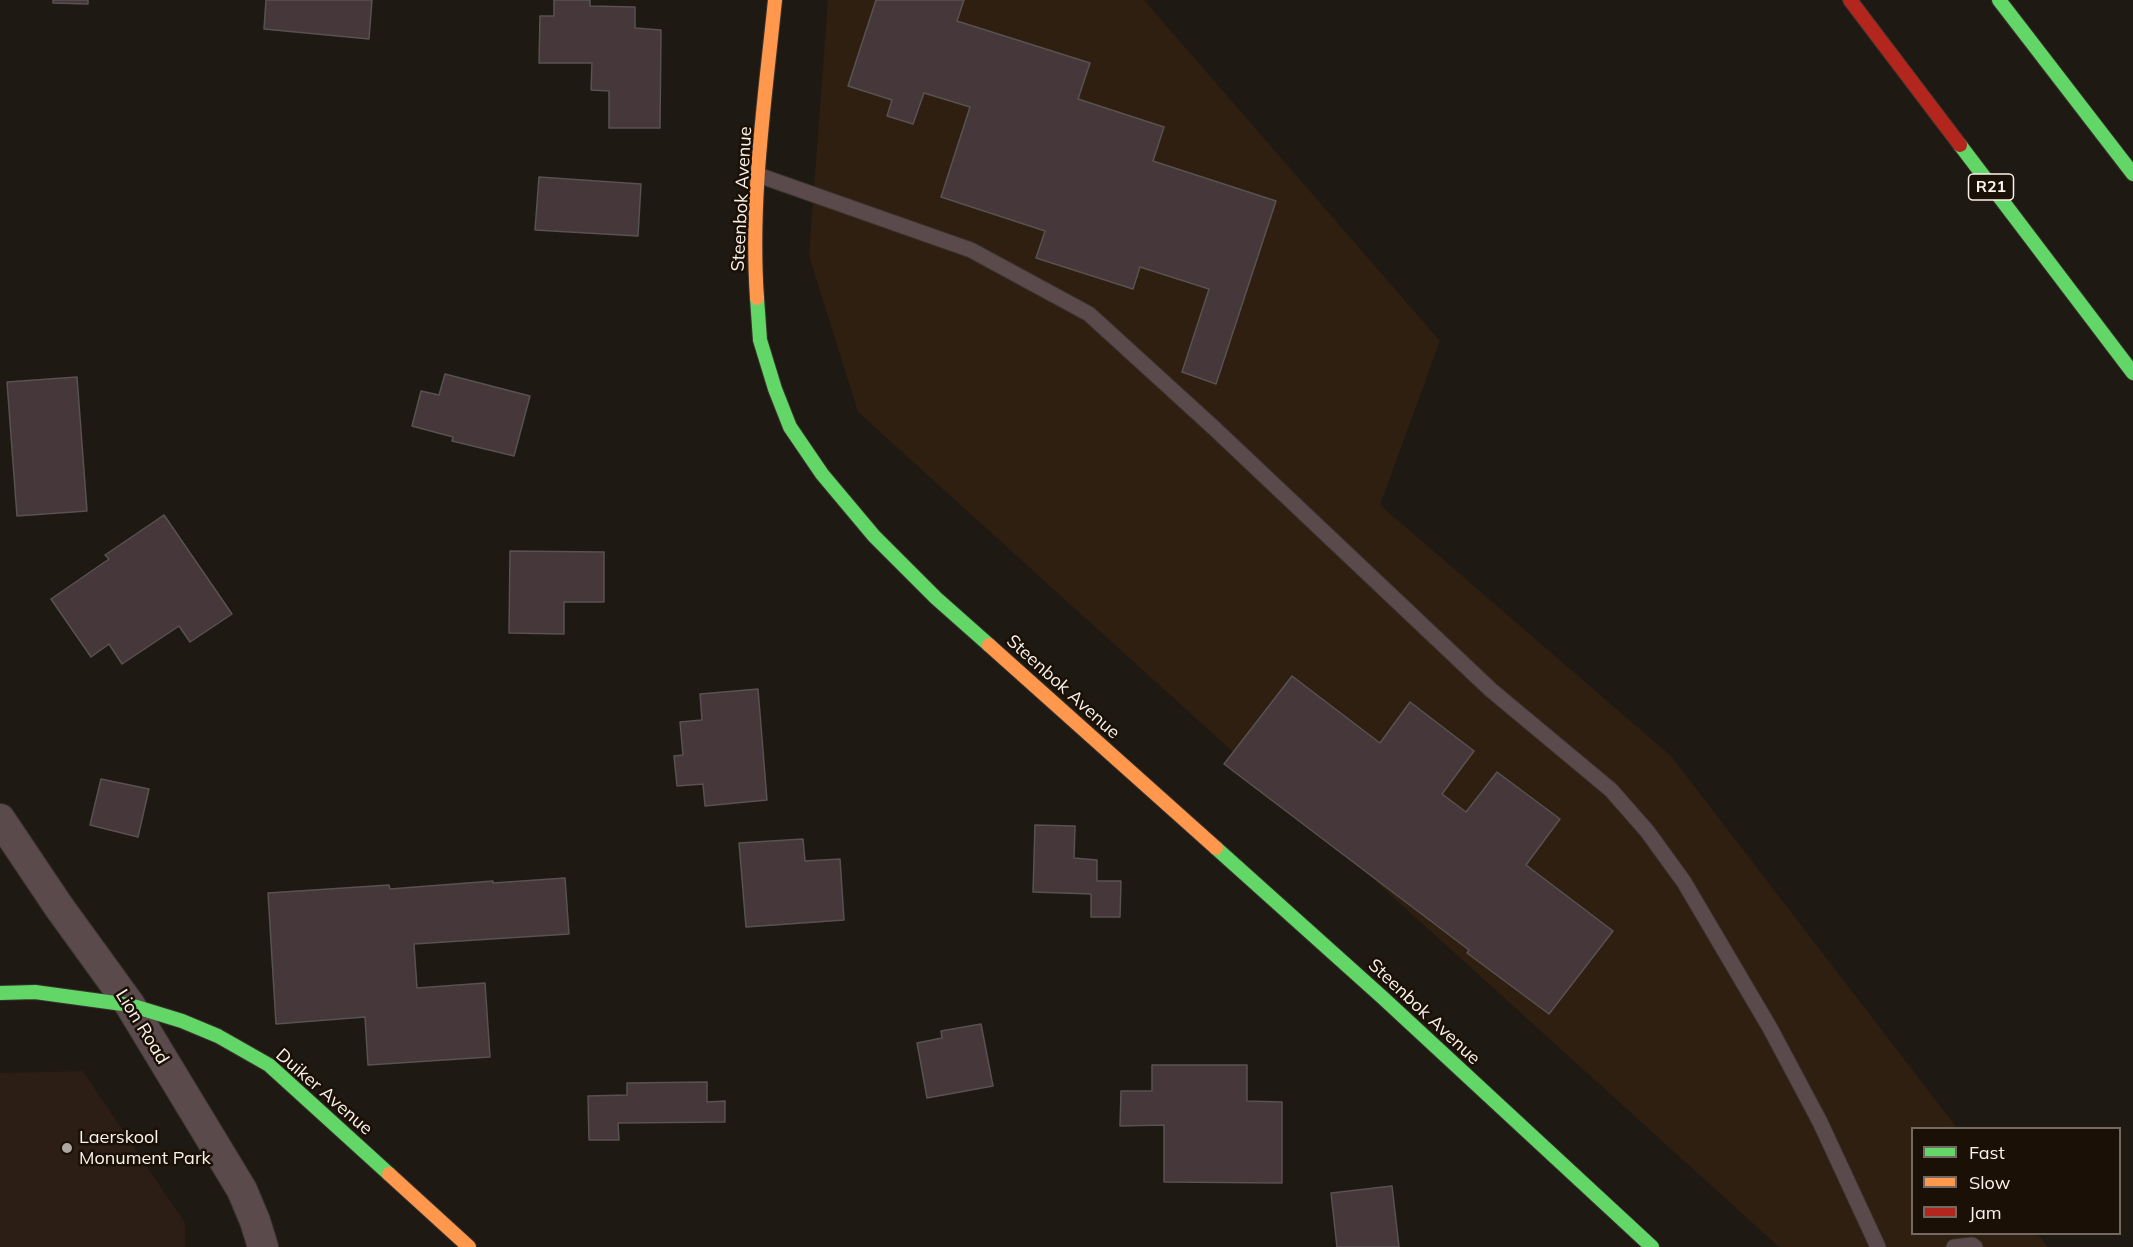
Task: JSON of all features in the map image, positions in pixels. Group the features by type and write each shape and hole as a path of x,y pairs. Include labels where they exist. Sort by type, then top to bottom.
{"main road":[{"name":"Steenbok Avenue","path":"775,0 758,175 754,257 760,340 790,427 829,483 874,536 936,598 1382,997 1652,1247"},
{"name":"R21","path":"1850,0 2133,374"},
{"path":"1999,0 2133,174"},
{"name":"Duiker Avenue","path":"0,993 35,992 130,1005 182,1021 218,1036 269,1065 469,1247"}],"street":[{"name":"Lion Road","path":"0,819 130,1005 242,1190 263,1247"}],"lane":[{"path":"758,175 971,250 1089,314 1214,428 1491,690 1611,790 1647,831 1684,882 1770,1028 1809,1101 1878,1247"},
{"path":"1954,1247 1972,1245 1975,1247"}],"shaded area":[{"path":"828,0 1144,0 1440,341 1380,505 1671,756 1956,1127 1911,1127 1911,1235 2039,1235 2048,1247 1779,1247 858,412 809,256"},
{"name":"Laerskool Monument Park","path":"83,1071 185,1223 185,1247 0,1247 0,1073"}],"building":[{"path":"53,0 88,0 88,4 53,3"},
{"path":"266,0 372,0 369,39 264,29"},
{"path":"554,0 590,0 590,6 635,7 635,28 661,30 660,128 609,128 609,91 591,90 592,63 539,63 540,16 554,16"},
{"path":"876,0 964,0 957,21 1090,63 1078,99 1164,127 1153,161 1276,201 1216,384 1182,372 1209,289 1140,267 1133,289 1036,258 1045,231 941,197 970,107 924,93 913,124 887,116 892,100 848,86"},
{"path":"539,177 641,184 638,236 535,230"},
{"path":"445,374 530,396 514,456 452,441 453,437 412,426 421,391 439,395"},
{"path":"77,377 87,511 17,516 7,382"},
{"path":"164,515 232,614 190,642 179,626 122,664 109,644 91,657 51,599 109,559 105,555"},
{"path":"510,551 604,552 604,602 564,602 564,634 509,633"},
{"path":"1292,676 1380,743 1410,702 1474,751 1442,794 1466,812 1497,772 1560,819 1526,865 1613,931 1549,1014 1467,953 1469,950 1224,764"},
{"path":"758,689 767,800 705,806 703,784 677,786 674,756 683,755 680,722 702,720 700,694"},
{"path":"101,779 149,789 138,837 90,825"},
{"path":"1035,825 1075,826 1074,858 1097,860 1097,881 1121,881 1120,917 1091,917 1091,894 1033,892"},
{"path":"803,839 805,861 840,859 844,920 746,927 739,843"},
{"path":"565,878 569,934 414,944 417,988 485,983 490,1057 368,1065 365,1017 276,1024 268,893 389,885 390,889"},
{"path":"981,1024 993,1086 927,1098 917,1043 942,1038 941,1031"},
{"path":"1152,1065 1247,1065 1247,1101 1282,1102 1282,1183 1164,1182 1164,1125 1120,1126 1121,1091 1152,1091"},
{"path":"707,1082 707,1102 725,1101 725,1122 618,1123 619,1140 589,1140 588,1096 627,1095 627,1083"},
{"path":"1392,1186 1399,1247 1337,1247 1331,1193"}],"traffic: fast":[{"path":"1999,0 2133,174"},
{"path":"1960,145 2133,373"},
{"path":"757,298 760,340 790,427 822,474 874,536 936,598 989,645"},
{"path":"1216,848 1382,997 1652,1247"},
{"path":"0,993 35,992 130,1005 182,1021 218,1036 269,1065 389,1174"}],"traffic: slow":[{"path":"757,298 755,261 757,186 775,0"},
{"path":"989,645 1216,848"},
{"path":"389,1174 469,1247"}],"traffic: jam":[{"path":"1850,0 1960,145"}],"place":[{"name":"Laerskool Monument Park","path":"67,1148"}]}
